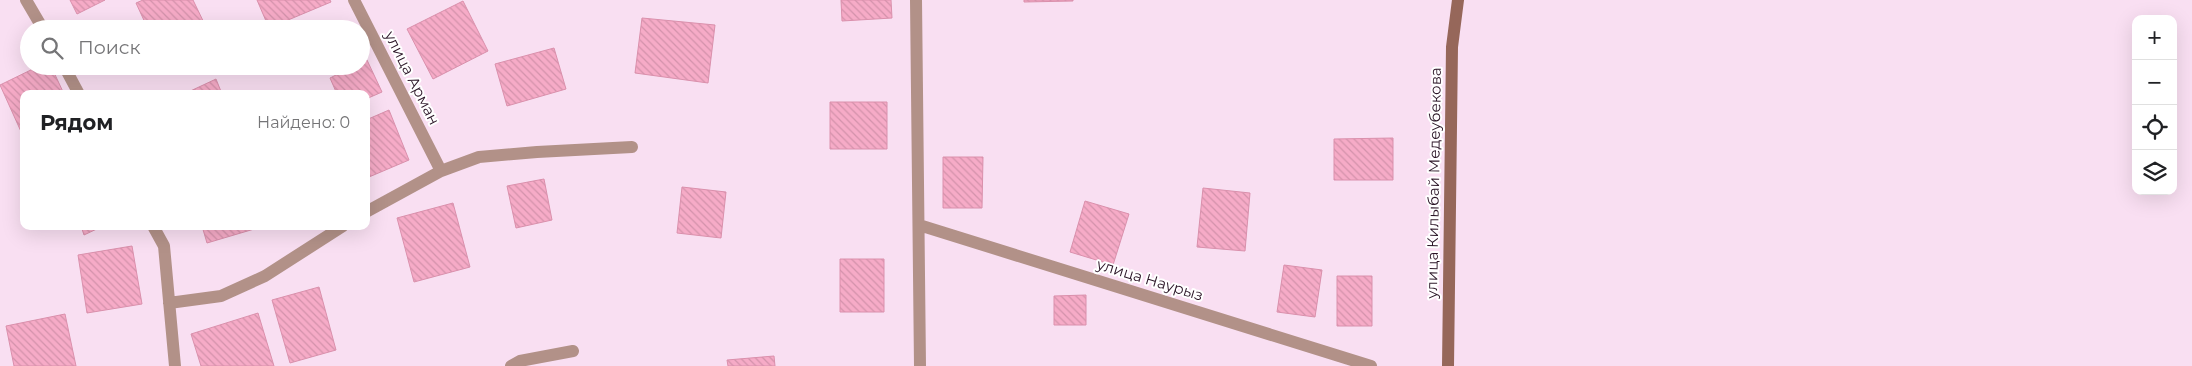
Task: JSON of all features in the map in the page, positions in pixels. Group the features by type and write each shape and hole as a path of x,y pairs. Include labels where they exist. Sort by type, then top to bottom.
{"main road":[{"name":"улица Килыбай Медеубекова","path":"1448,366 1452,57 1458,0"}],"street":[{"path":"26,0 38,20"},
{"name":"улица Арман","path":"354,0 364,20"},
{"path":"916,0 920,366"},
{"name":"улица Арман","path":"370,31 441,171"},
{"path":"69,75 77,90"},
{"path":"370,210 441,171 479,157 632,147"},
{"name":"улица Наурыз","path":"919,224 1372,366"},
{"path":"155,230 164,246 174,366"},
{"path":"169,303 221,296 265,276 337,230"},
{"path":"511,366 520,361 573,350"}],"building":[{"path":"70,0 105,0 77,14"},
{"path":"143,0 193,0 203,20 144,20 136,3"},
{"path":"257,0 330,0 331,2 288,20 266,20"},
{"path":"841,0 891,0 892,18 842,21"},
{"path":"1024,0 1073,0 1073,1 1024,2"},
{"path":"463,1 488,51 433,79 407,29"},
{"path":"642,18 715,25 708,83 635,73"},
{"path":"554,48 566,89 507,106 495,64"},
{"path":"370,66 382,92 370,97 370,90 335,90 330,78 336,75 370,75"},
{"path":"21,75 55,75 62,90 20,90 20,129 0,85"},
{"path":"216,79 220,90 193,90"},
{"path":"830,102 887,102 887,149 830,149"},
{"path":"389,110 409,160 370,177 370,118"},
{"path":"1393,138 1393,180 1334,180 1334,139"},
{"path":"943,157 983,157 982,208 943,208"},
{"path":"544,179 552,220 516,228 507,186"},
{"path":"682,187 726,192 721,238 677,233"},
{"path":"1203,188 1250,193 1245,251 1197,247"},
{"path":"1085,201 1129,214 1113,265 1070,252"},
{"path":"453,203 470,267 414,282 397,218"},
{"path":"82,230 95,230 84,235"},
{"path":"203,230 251,230 207,243"},
{"path":"132,246 142,304 87,313 78,255"},
{"path":"840,259 884,259 884,312 840,312"},
{"path":"1284,265 1322,270 1315,317 1277,312"},
{"path":"1337,276 1372,276 1372,326 1337,326"},
{"path":"319,287 336,350 290,363 272,300"},
{"path":"1086,295 1086,325 1054,325 1054,296"},
{"path":"258,313 274,366 201,366 191,334"},
{"path":"65,314 76,366 14,366 6,326"},
{"path":"774,356 775,366 728,366 727,360"}]}
